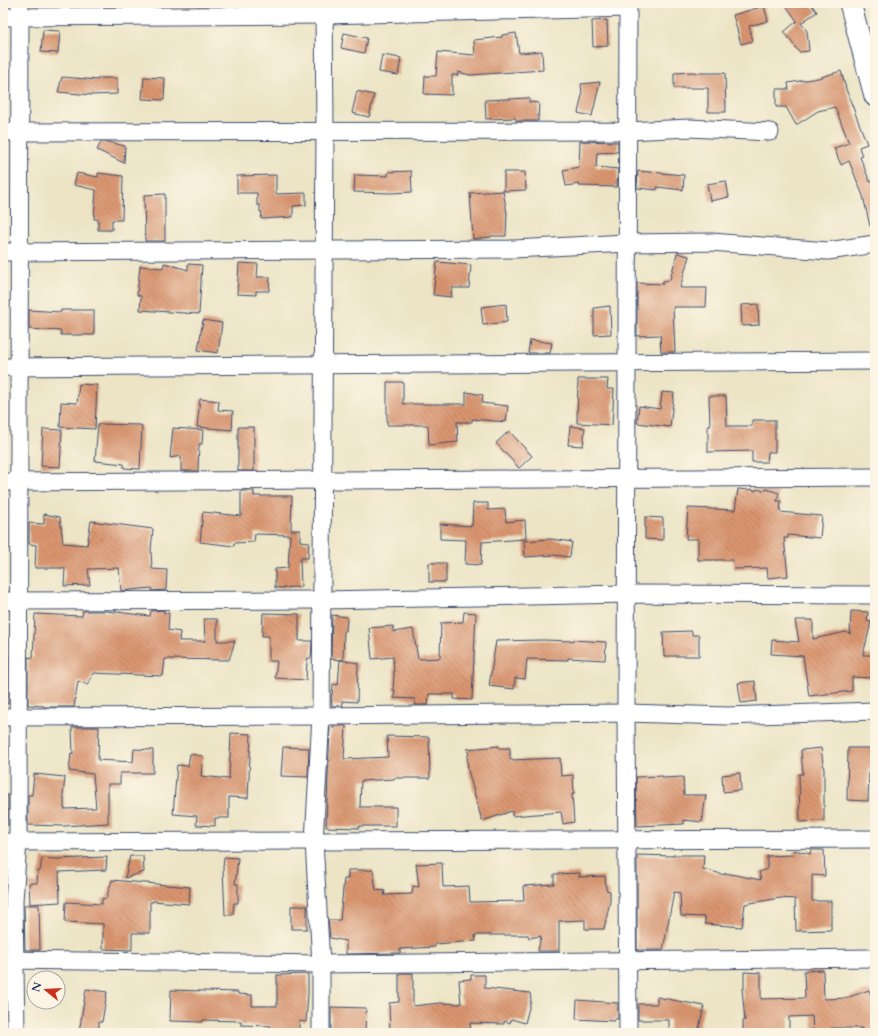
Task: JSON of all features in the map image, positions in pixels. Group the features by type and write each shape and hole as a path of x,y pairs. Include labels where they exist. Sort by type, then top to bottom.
{"street":[{"path":"850,3 875,96"},
{"path":"3,17 20,10 628,6 626,713 628,1033"},
{"path":"321,1033 321,964 314,841 321,716 326,131 324,9"},
{"path":"16,1033 9,960 14,901 10,841 11,252 20,132 20,10"},
{"path":"3,132 628,131 689,128 770,132"},
{"path":"11,252 514,249 628,243 711,242 828,251 875,244"},
{"path":"11,367 875,361"},
{"path":"11,482 875,477"},
{"path":"11,601 322,600 627,594 875,595"},
{"path":"10,717 626,713 728,716 875,711"},
{"path":"10,841 875,839"},
{"path":"9,960 321,964 875,958"}],"building":[{"path":"784,3 810,3 817,12 801,23 807,31 809,51 799,52 784,32 797,21"},
{"path":"764,6 768,21 749,26 753,41 741,44 733,15"},
{"path":"607,20 608,46 593,47 592,21"},
{"path":"43,30 60,31 58,53 41,52"},
{"path":"344,33 367,38 364,53 341,48"},
{"path":"516,33 519,53 542,51 543,70 470,75 458,72 458,75 452,75 452,95 424,94 425,76 436,76 438,52 475,55 474,40 502,37 502,35"},
{"path":"382,55 401,58 398,75 379,72"},
{"path":"841,71 847,92 867,144 859,147 862,156 860,157 870,182 875,179 875,225 870,226 863,196 849,161 841,165 834,148 849,143 835,107 818,111 796,125 786,107 776,107 776,89 789,89 788,83 818,78"},
{"path":"674,73 725,73 726,112 708,112 708,88 674,88"},
{"path":"62,77 98,80 98,78 117,78 117,94 92,95 58,92"},
{"path":"144,77 165,78 164,100 142,99"},
{"path":"600,82 592,116 578,113 582,95 581,84"},
{"path":"357,91 374,95 369,117 352,113"},
{"path":"529,98 529,102 539,103 538,121 516,121 516,118 486,119 485,100"},
{"path":"580,141 618,142 618,152 597,153 596,167 618,169 617,187 579,186 579,184 566,186 563,170 579,167"},
{"path":"101,142 109,142 125,146 124,163 97,150"},
{"path":"411,171 412,192 354,192 355,175 388,176 388,172"},
{"path":"638,171 684,175 683,190 657,187 657,190 637,188"},
{"path":"504,172 525,172 526,190 504,191"},
{"path":"77,173 98,177 98,173 123,176 122,220 112,220 112,230 98,230 98,219 94,219 96,190 74,185"},
{"path":"276,175 276,194 306,193 306,205 293,206 293,217 261,219 262,212 260,212 260,205 257,205 257,193 237,193 237,176"},
{"path":"726,181 729,197 710,201 707,184"},
{"path":"503,191 507,213 506,236 491,236 473,239 470,193"},
{"path":"165,194 165,241 145,241 144,195"},
{"path":"677,253 689,256 680,288 707,288 706,307 673,307 675,352 661,352 660,335 637,336 637,283 663,284 663,281 670,280"},
{"path":"437,262 471,265 469,288 452,288 451,297 433,295"},
{"path":"164,263 188,270 188,264 202,265 199,314 140,310 141,296 137,295 140,266 163,268"},
{"path":"239,263 258,264 257,277 270,277 269,291 256,291 256,295 237,294"},
{"path":"506,304 507,322 483,325 481,307"},
{"path":"758,304 759,325 742,326 741,305"},
{"path":"610,306 611,334 594,335 594,308"},
{"path":"29,310 61,312 61,310 94,310 94,335 61,335 61,331 29,329"},
{"path":"203,320 222,323 218,353 198,350"},
{"path":"530,340 552,343 550,353 528,353"},
{"path":"578,379 608,379 607,389 614,389 612,425 577,423"},
{"path":"387,382 403,382 403,404 466,404 466,392 483,395 482,403 508,406 506,422 472,419 472,422 457,422 458,442 429,445 428,425 387,425"},
{"path":"79,384 97,385 95,429 60,427 61,402 77,403"},
{"path":"662,392 674,393 670,427 637,423 639,406 660,409"},
{"path":"709,396 726,396 727,426 752,426 752,420 775,420 775,452 768,452 767,462 752,462 752,451 708,452 708,426 710,426"},
{"path":"200,399 219,401 218,410 233,411 232,430 197,427"},
{"path":"98,424 142,426 140,469 124,468 124,464 95,461"},
{"path":"570,426 585,428 583,446 568,445"},
{"path":"238,427 254,427 254,471 238,471"},
{"path":"173,428 203,430 202,444 199,444 198,471 181,471 181,456 170,458"},
{"path":"43,429 62,430 60,467 41,466"},
{"path":"509,431 532,456 519,468 496,443"},
{"path":"738,489 750,489 756,491 756,489 765,491 766,489 779,493 777,501 781,501 780,512 822,516 820,538 788,535 788,538 784,538 788,576 768,578 767,568 734,569 733,560 698,560 698,539 686,539 688,508 735,510"},
{"path":"241,491 254,491 254,496 292,496 291,530 300,530 300,541 309,542 308,558 300,558 301,587 275,588 275,569 288,568 290,535 255,534 254,542 234,543 234,546 200,542 203,512 241,516"},
{"path":"473,503 488,503 488,510 505,509 506,522 525,520 526,539 482,542 481,565 465,564 466,540 440,539 440,524 472,526"},
{"path":"44,514 60,517 63,543 87,545 91,521 153,529 151,550 152,569 167,570 166,590 152,591 152,588 121,591 119,568 88,569 90,585 64,586 65,568 35,568 36,545 29,544 29,523 44,524"},
{"path":"645,517 663,518 663,540 645,539"},
{"path":"551,539 572,542 570,557 554,555 525,557 524,541"},
{"path":"429,563 446,563 446,582 429,582"},
{"path":"164,610 164,613 169,613 168,630 180,632 179,641 205,641 204,619 217,619 217,641 235,641 229,660 165,659 163,676 93,673 88,685 78,681 74,707 44,707 28,705 28,657 33,658 35,614 82,616 83,611 107,611 150,616 151,611"},
{"path":"851,611 868,612 867,621 871,622 863,655 874,655 874,678 852,677 852,691 809,696 803,656 771,654 772,640 799,642 795,620 813,620 813,639 846,632 850,634"},
{"path":"464,612 476,613 472,700 454,699 454,694 429,694 428,705 415,705 415,699 394,698 393,657 372,659 369,628 393,626 393,632 413,629 418,659 440,658 441,623 463,622"},
{"path":"263,613 299,614 299,641 312,641 311,658 308,658 307,661 306,680 275,678 277,661 269,661 269,636 262,636"},
{"path":"332,615 347,617 346,631 344,631 343,660 331,659"},
{"path":"692,631 692,635 699,635 699,656 664,656 663,632"},
{"path":"543,640 606,642 605,660 568,658 568,660 527,659 525,679 515,678 514,689 489,686 496,641"},
{"path":"3,655 8,656 8,704 3,703"},
{"path":"340,660 358,663 357,702 342,701 343,706 332,706 331,695 333,684 338,685"},
{"path":"755,681 757,701 741,703 738,683"},
{"path":"334,726 346,726 344,759 388,757 387,736 429,737 430,778 394,778 361,781 360,807 396,807 396,826 359,826 359,828 326,827 330,727 334,728"},
{"path":"72,727 99,727 98,760 133,762 134,749 153,750 153,773 120,773 120,784 108,784 108,823 64,826 28,825 28,795 32,795 34,774 65,777 63,796 64,809 96,808 93,774 69,771 71,753 73,754"},
{"path":"231,733 251,734 248,798 229,797 229,818 215,818 215,826 196,825 197,816 173,814 177,765 188,766 190,754 203,756 201,776 229,779"},
{"path":"499,746 499,748 510,748 510,760 560,758 561,776 573,775 574,794 572,794 574,822 563,824 561,812 512,816 512,811 482,821 468,770 467,756 469,755 467,749"},
{"path":"283,747 309,748 308,777 281,776"},
{"path":"821,748 824,770 824,821 800,822 799,774 803,774 801,750"},
{"path":"848,748 875,748 875,770 869,769 868,801 847,800"},
{"path":"740,773 741,790 723,792 722,775"},
{"path":"663,776 663,778 683,777 684,795 706,795 702,822 684,820 684,824 637,826 636,777"},
{"path":"3,795 8,795 8,825 3,825"},
{"path":"794,850 810,854 811,850 824,850 825,876 812,875 812,901 831,901 831,930 796,931 795,899 780,898 745,904 742,927 705,924 705,917 681,916 680,893 674,892 663,950 637,950 637,855 704,855 703,869 725,875 725,873 761,880 759,872 767,869 767,856 793,855"},
{"path":"130,856 143,856 144,872 125,878"},
{"path":"107,857 106,870 59,872 60,902 30,904 29,883 37,883 38,871 40,871 42,858"},
{"path":"224,857 238,858 235,884 238,884 238,903 234,903 233,915 225,915"},
{"path":"442,863 443,887 469,886 470,902 524,901 523,886 554,884 554,874 580,873 579,877 605,876 606,890 610,891 610,901 604,929 585,929 585,920 559,921 559,951 538,951 541,936 529,938 528,935 475,935 476,941 435,944 435,947 400,949 400,953 346,954 346,941 330,938 328,920 340,920 344,879 348,879 348,870 373,870 376,890 385,891 384,895 412,894 413,886 419,887 416,864"},
{"path":"112,880 190,887 189,904 150,902 150,933 132,933 132,950 103,949 103,924 65,922 66,902 102,904 102,898 106,899"},
{"path":"24,905 39,905 40,950 25,950"},
{"path":"291,906 307,906 307,929 291,929"},
{"path":"823,970 824,999 849,998 869,990 875,1007 875,1031 862,1031 862,1028 831,1028 831,1033 813,1033 812,1016 789,1017 789,1030 775,1030 775,1033 743,1033 743,1021 745,1020 742,989 744,989 744,972 761,973 761,999 805,998 804,971"},
{"path":"399,973 413,973 413,1006 440,1003 461,1004 459,980 471,979 471,975 485,975 485,988 530,993 531,1000 525,1023 511,1019 510,1023 504,1021 504,1024 470,1023 471,1033 436,1033 436,1031 390,1033 389,1003 399,1002"},
{"path":"308,974 306,1022 299,1021 299,1033 270,1033 271,1026 241,1025 241,1021 170,1021 171,990 238,992 238,994 252,995 252,1006 277,1006 277,975"},
{"path":"86,989 107,992 102,1022 99,1022 99,1033 79,1033"},
{"path":"657,997 704,1006 698,1033 669,1033 669,1020 638,1020 638,1004 657,1004"},
{"path":"577,1000 618,1003 618,1019 614,1019 614,1021 576,1019"},
{"path":"331,1007 366,1008 365,1033 331,1033"}]}
